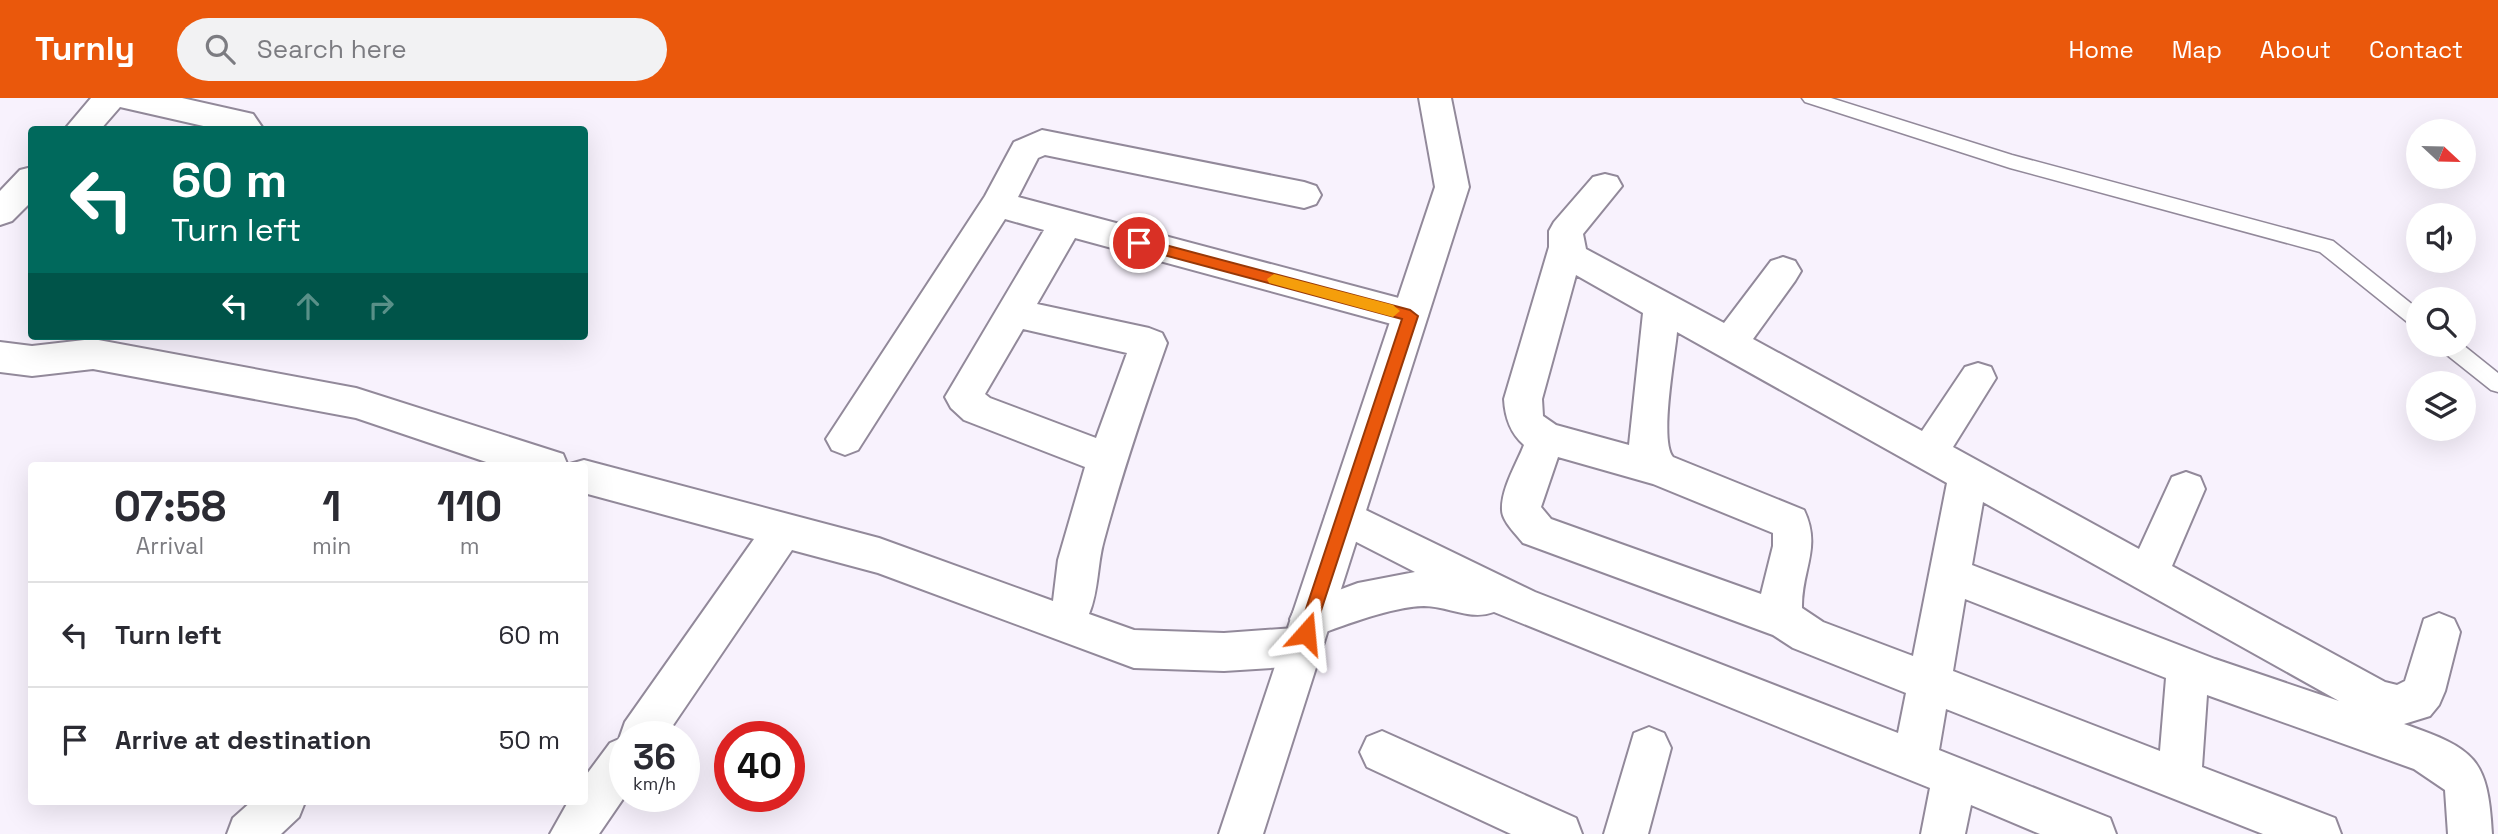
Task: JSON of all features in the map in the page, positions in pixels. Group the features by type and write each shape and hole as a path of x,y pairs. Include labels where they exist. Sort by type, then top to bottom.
{"street":[{"path":"84,126 110,98"},
{"path":"127,98 251,116"},
{"path":"1241,834 1452,187 1435,98"},
{"path":"845,439 997,204 1026,150 1042,142 1304,195"},
{"path":"0,212 28,183"},
{"path":"1605,186 1566,231 1566,247 1523,399 1523,417 1530,430 1546,438 1659,470 1790,522 1797,535 1780,608 1786,621"},
{"path":"997,204 1410,316"},
{"path":"1065,224 964,397 977,409 1013,425 1107,459"},
{"path":"1566,247 1574,258 2377,700 2397,705 2416,702"},
{"path":"1729,344 1783,271"},
{"path":"1659,470 1649,457 1648,433 1662,307"},
{"path":"1014,313 1149,343 1107,459 1078,560 1075,598 1064,624"},
{"path":"0,356 32,361 93,345 356,403 529,462"},
{"path":"1928,453 1978,378"},
{"path":"1546,438 1525,492 1521,511 1537,531 1786,621 1808,635 2319,834"},
{"path":"1915,760 1968,476"},
{"path":"588,477 880,556 1134,649 1224,652 1306,633 1358,601 1424,588 1521,606"},
{"path":"2148,574 2186,489"},
{"path":"1345,517 1521,606 1915,760 2094,834"},
{"path":"651,721 783,530"},
{"path":"1949,574 2188,668 2416,748 2449,765 2462,776 2468,792 2470,834"},
{"path":"2416,748 2416,702 2424,691 2439,632"},
{"path":"2179,779 2188,668"},
{"path":"1626,834 1649,748"},
{"path":"1382,752 1560,834"},
{"path":"1943,834 1954,776"},
{"path":"572,834 609,781"},
{"path":"249,834 281,805"}],"lane":[{"path":"1811,98 2010,161 2326,246 2406,310"},
{"path":"2464,357 2498,384"}],"slow traffic":[{"path":"1274,279 1393,311"}],"route":[{"path":"1139,243 1410,316 1306,633"}]}
